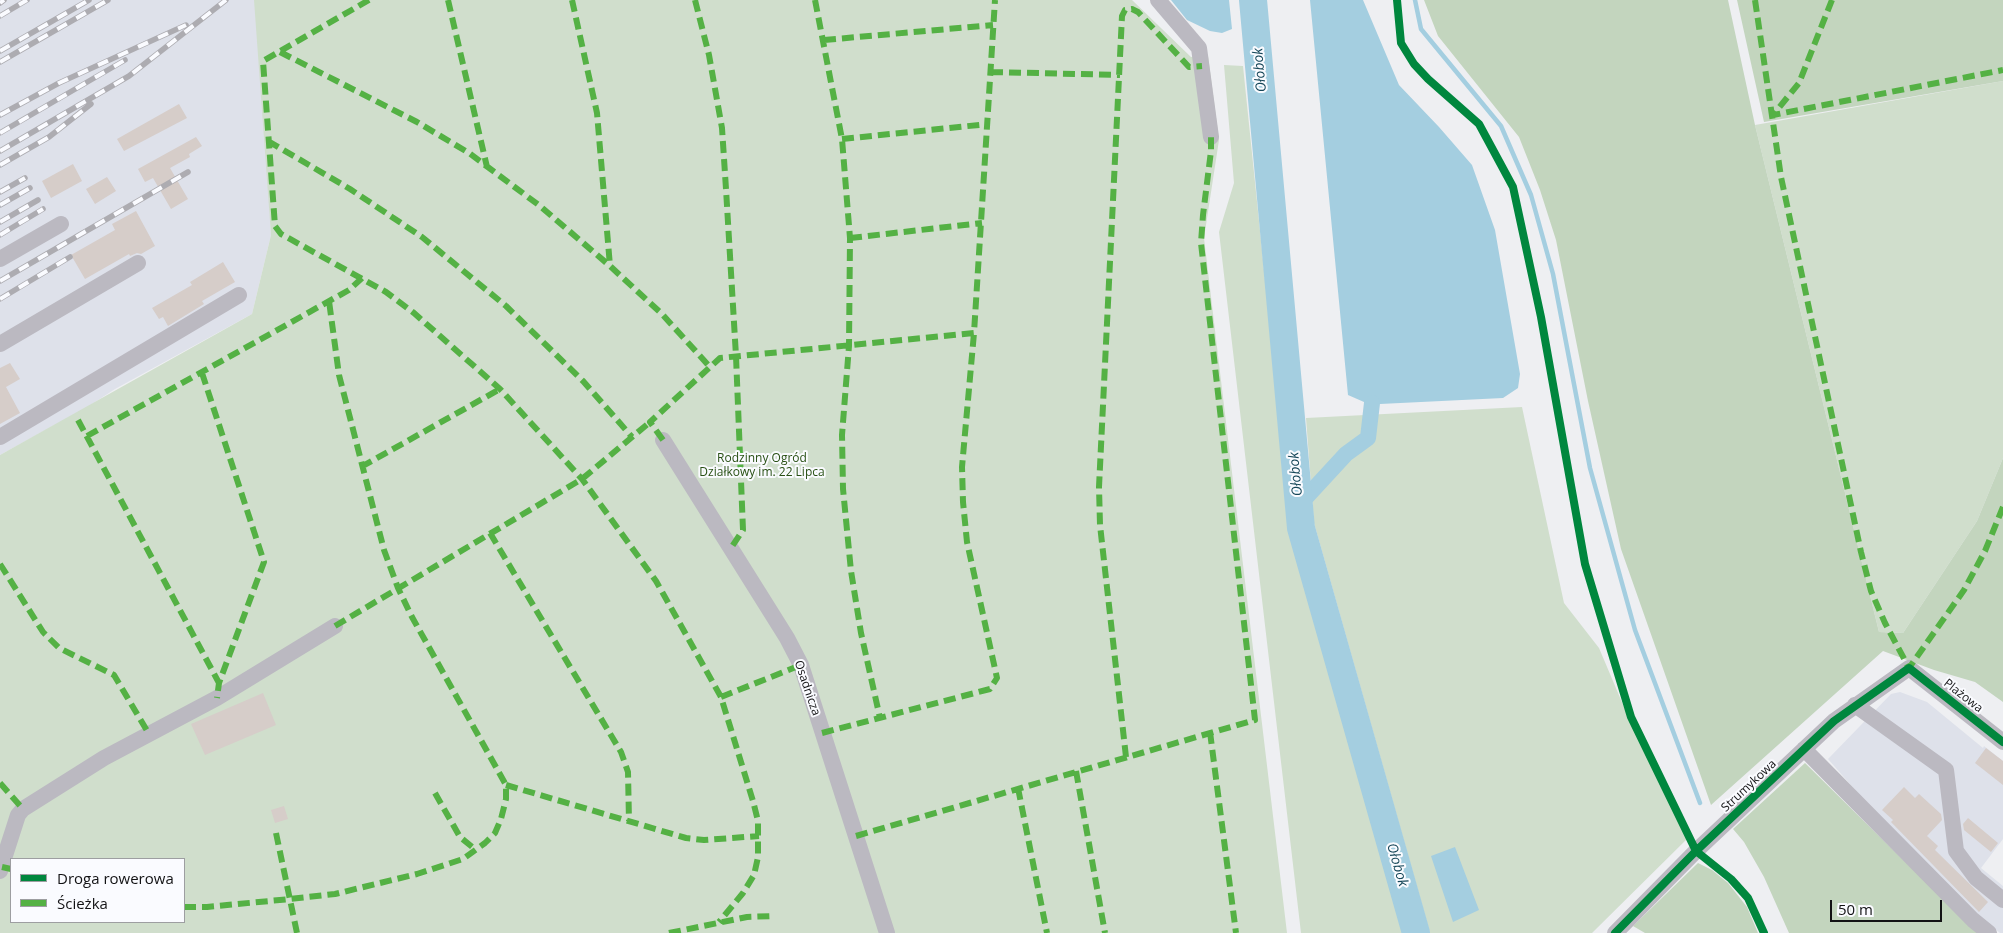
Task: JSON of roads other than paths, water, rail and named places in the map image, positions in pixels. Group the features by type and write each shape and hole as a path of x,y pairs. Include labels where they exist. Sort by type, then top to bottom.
{"street":[{"path":"1158,0 1199,48 1211,137"},
{"path":"0,260 61,224"},
{"path":"0,344 138,263"},
{"path":"0,437 239,295"},
{"name":"Osadnicza","path":"663,440 787,638 801,666 887,933"},
{"path":"0,871 18,815 23,809 104,758 217,698 335,626"},
{"name":"Strumykowa","path":"1615,933 1696,851 1834,721 1909,668"},
{"name":"Plażowa","path":"1909,668 2003,742"},
{"path":"1855,705 1946,770 1956,851 1976,878 2003,900"},
{"path":"1804,749 1988,933"}],"water":[{"path":"1171,0 1229,0 1232,29 1222,33 1210,31 1187,20"},
{"path":"1310,0 1363,0 1399,85 1472,165 1495,230 1520,374 1518,388 1503,398 1380,404 1364,402 1348,395"},
{"path":"1455,847 1479,910 1453,922 1431,856"}],"waterway":[{"name":"Ołobok","path":"1253,0 1301,528 1416,933"},
{"path":"1415,0 1421,29 1501,126 1531,195 1553,274 1590,468 1635,630 1700,803"},
{"path":"1299,505 1346,454 1368,438 1372,403"}],"railway":[{"path":"0,3 4,0"},
{"path":"0,16 27,0"},
{"path":"0,51 89,0"},
{"path":"0,62 108,0"},
{"path":"0,151 129,76 226,0"},
{"path":"0,115 59,83 186,25"},
{"path":"0,133 125,60"},
{"path":"0,165 49,137 91,104"},
{"path":"0,281 188,172"},
{"path":"0,192 25,178"},
{"path":"0,205 30,188"},
{"path":"0,222 38,200"},
{"path":"0,235 43,209"},
{"path":"0,299 70,257"}],"park label":[{"name":"Rodzinny Ogród Działkowy im. 22 Lipca","path":"762,466"}]}
